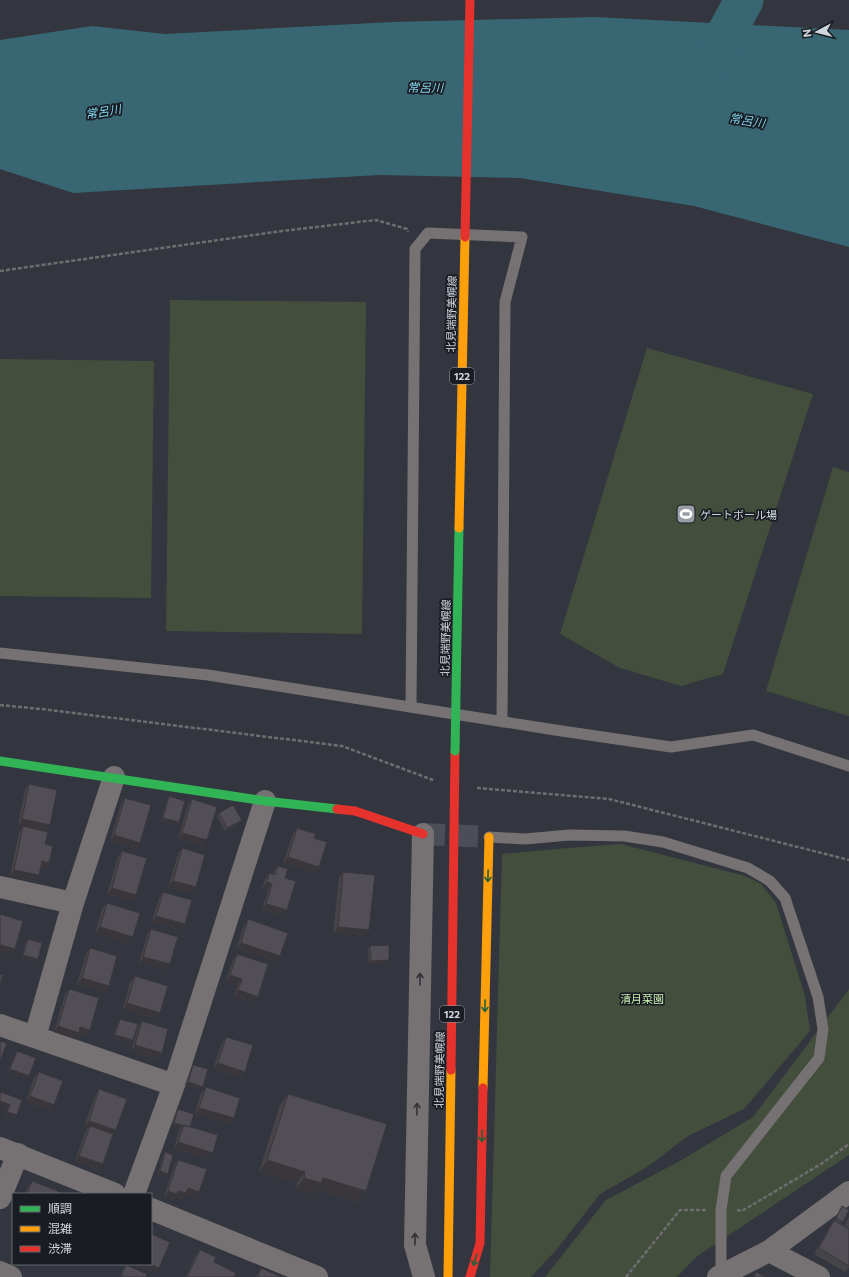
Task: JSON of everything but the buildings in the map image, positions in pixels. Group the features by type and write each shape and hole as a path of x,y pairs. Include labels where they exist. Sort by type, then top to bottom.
{"main road":[{"name":"北見端野美幌線","path":"448,1277 455,751 470,0"},
{"path":"0,761 266,801 355,811 423,834"},
{"path":"470,1277 480,1243 489,837"}],"street":[{"path":"34,1037 73,903 114,777"},
{"path":"134,1193 174,1084 266,801"},
{"path":"423,834 415,1245 424,1277"},
{"path":"0,887 73,903"},
{"path":"0,1025 174,1084"},
{"path":"0,1198 9,1151 112,1193"},
{"path":"719,1276 769,1251 849,1192"},
{"path":"152,1209 317,1277"},
{"path":"769,1251 819,1277"},
{"path":"0,1272 11,1277"}],"lane":[{"path":"411,707 415,249 428,233 522,237 505,302 502,722"},
{"path":"0,653 208,675 502,722 671,747 753,736 849,766"},
{"path":"489,837 525,839 569,835 624,836 663,842 748,868 770,881 785,898 818,997 823,1029 819,1058 726,1176 721,1210 719,1276"}],"path":[{"path":"0,271 282,231 376,220 407,229 415,249"},
{"path":"0,705 342,746 422,776 455,786 609,799 849,860"}],"green space":[{"path":"170,300 366,302 362,634 166,631"},
{"name":"ゲートボール場","path":"647,348 813,394 723,674 681,686 620,668 560,634"},
{"path":"0,359 154,361 151,598 0,596"},
{"path":"833,467 849,472 849,716 766,691"},
{"name":"清月菜園","path":"621,844 745,876 761,884 776,903 805,996 810,1031 744,1109 688,1136 647,1167 600,1194 557,1249 531,1277 490,1277 502,854"},
{"path":"849,989 849,1155 696,1257 677,1277 545,1277 606,1200 678,1162 753,1117"}],"water":[{"name":"常呂川","path":"596,17 849,30 849,247 694,206 520,178 379,175 73,193 0,169 0,40 92,26 165,34 392,22"}],"waterway":[{"path":"706,71 744,0"}],"tunnel":[{"path":"423,834 489,837"}],"traffic: fast":[{"path":"455,751 459,528"},
{"path":"0,761 265,801 337,809"}],"traffic: slow":[{"path":"459,528 465,237"},
{"path":"483,1088 489,837"},
{"path":"448,1277 451,1070"}],"traffic: jam":[{"path":"465,237 470,0"},
{"path":"451,1070 455,751"},
{"path":"337,809 355,811 423,834"},
{"path":"470,1277 480,1243 483,1088"}],"place":[{"name":"ゲートボール場","path":"686,514"}]}
